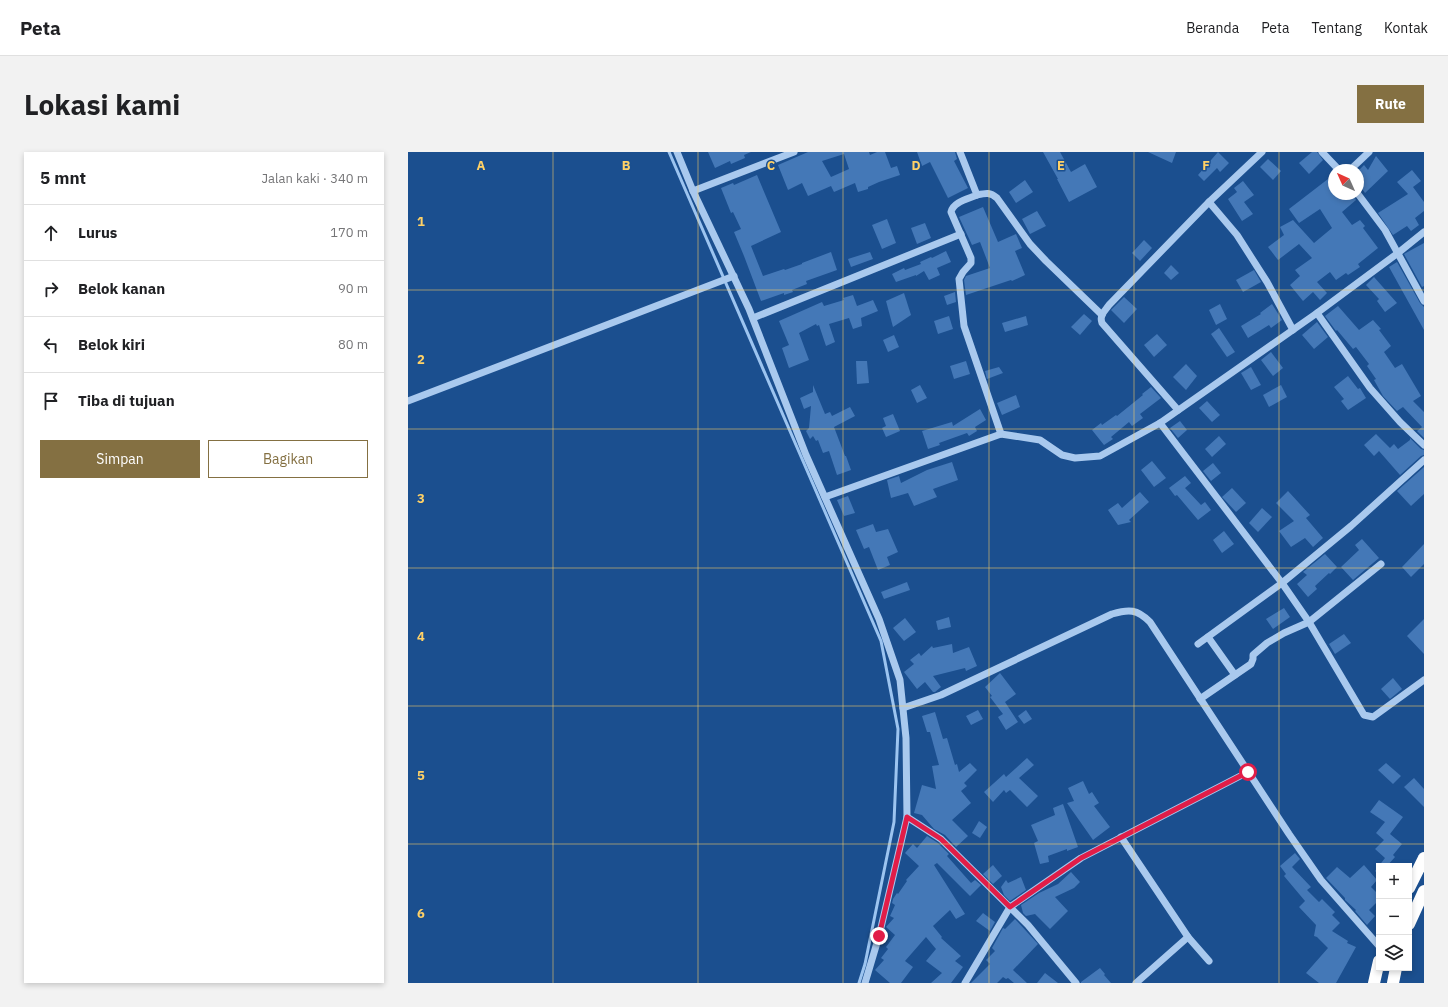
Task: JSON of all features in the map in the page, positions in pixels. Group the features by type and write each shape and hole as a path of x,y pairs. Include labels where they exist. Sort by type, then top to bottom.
{"highway":[{"path":"1412,882 1424,858"},
{"path":"1412,920 1421,909 1424,891"},
{"path":"1374,983 1377,971"},
{"path":"1393,983 1395,971"}],"street":[{"path":"677,152 693,191 753,318 806,455 879,619 900,680 906,738 907,817 879,936 865,983"},
{"path":"693,191 794,152"},
{"path":"960,152 977,195"},
{"path":"1178,410 1100,319 1102,314 1209,202 1262,152"},
{"path":"1322,152 1333,164"},
{"path":"1356,164 1369,152"},
{"path":"1001,434 964,326 960,279 963,272 971,263 971,258 951,209 955,205 977,195 988,193 993,194 1030,244 1102,314"},
{"path":"1362,200 1385,230 1424,301"},
{"path":"1209,202 1237,235 1267,282 1293,330"},
{"path":"825,497 1001,434 1040,440 1062,455 1075,458 1100,456 1160,423 1317,313 1424,232"},
{"path":"753,318 961,234"},
{"path":"408,401 733,276"},
{"path":"1317,313 1370,388 1400,422 1424,445"},
{"path":"1160,423 1282,583 1309,622 1364,715 1373,717 1424,680"},
{"path":"1198,644 1282,583 1350,526 1424,460"},
{"path":"1200,699 1251,664 1253,654 1262,646 1284,633 1309,622 1381,564"},
{"path":"903,708 941,695 1105,617 1122,611 1137,612 1150,622 1248,772 1322,880 1376,943"},
{"path":"1208,637 1234,675"},
{"path":"965,983 1010,907 1081,858 1248,772"},
{"path":"907,817 941,839 1028,925 1076,983"},
{"path":"1121,837 1188,937 1209,961"},
{"path":"1136,983 1188,937"}],"building":[{"path":"708,152 751,152 744,155 745,158 731,164 730,161 715,168"},
{"path":"808,152 869,152 870,155 877,152 885,152 891,168 897,166 900,175 879,182 868,187 868,189 858,192 855,183 834,192 831,186 808,196 802,183 788,190 778,165","holes":["844,154 849,169 831,177 822,161"]},
{"path":"917,152 955,152 957,159 954,161 968,188 948,198 930,162 922,166"},
{"path":"1043,152 1060,152 1071,172 1085,164 1097,187 1069,202"},
{"path":"1148,152 1176,152 1172,163"},
{"path":"1218,152 1229,163 1220,172 1217,168 1204,181 1198,175"},
{"path":"1312,152 1317,152 1323,160 1309,174 1299,163"},
{"path":"1376,156 1388,171 1365,193 1364,165 1368,170"},
{"path":"1268,159 1281,171 1273,180 1260,167"},
{"path":"1412,170 1421,181 1413,187 1424,202 1424,211 1415,218 1419,225 1411,231 1407,226 1393,235 1378,213 1408,194 1397,182"},
{"path":"757,175 781,232 751,246 763,276 802,264 831,252 837,270 806,281 807,284 792,290 793,292 784,295 784,293 761,301 734,232 741,229 733,212 731,213 721,188 733,183 734,185"},
{"path":"1328,179 1328,200 1356,200 1342,212 1352,225 1360,220 1365,226 1363,228 1378,248 1358,264 1360,267 1348,275 1346,273 1336,280 1330,272 1317,282 1327,293 1320,300 1313,292 1303,301 1290,285 1300,276 1295,270 1312,258 1299,244 1278,260 1268,247 1284,235 1280,227 1293,220 1314,243 1332,228 1320,209 1299,223 1289,209"},
{"path":"1025,180 1033,192 1016,203 1009,192"},
{"path":"1243,181 1254,195 1244,202 1253,214 1242,221 1228,199 1237,192 1234,188"},
{"path":"983,207 998,242 1016,234 1022,248 1015,251 1025,275 1012,281 1011,280 966,295 964,280 966,276 990,268 980,242 972,245 959,217"},
{"path":"1037,211 1046,226 1030,234 1022,219"},
{"path":"887,219 896,243 882,249 872,225"},
{"path":"925,223 931,238 917,244 911,228"},
{"path":"1144,240 1152,248 1140,261 1132,253"},
{"path":"1424,243 1424,286 1422,287 1404,254"},
{"path":"946,251 951,262 937,268 940,275 929,280 924,271 916,276 896,282 892,274 904,268 905,270 921,264 920,262"},
{"path":"870,252 873,259 851,267 848,259"},
{"path":"1397,262 1420,303 1424,307 1424,330 1389,267"},
{"path":"1171,265 1179,273 1171,280 1164,273"},
{"path":"1254,270 1261,282 1243,292 1236,280"},
{"path":"1374,277 1397,303 1385,312 1377,301 1379,299 1366,285"},
{"path":"955,292 956,302 947,305 944,296"},
{"path":"904,293 911,315 893,327 886,301"},
{"path":"853,295 857,306 873,300 878,311 861,318 862,326 853,329 849,318 829,324 835,342 826,346 819,325 817,326 816,324 799,333 809,360 789,368 782,348 789,345 779,321 822,302 824,306 844,300 843,298"},
{"path":"1124,297 1137,309 1124,323 1111,310"},
{"path":"1220,304 1227,319 1216,325 1209,310"},
{"path":"1272,304 1282,320 1271,328 1269,325 1248,338 1241,326 1261,314 1260,313"},
{"path":"1338,306 1359,330 1373,320 1381,329 1379,330 1391,346 1384,352 1395,368 1402,364 1421,396 1413,401 1424,412 1424,438 1417,431 1422,427 1403,407 1397,411 1383,396 1374,380 1376,379 1367,366 1369,364 1356,347 1353,349 1337,330 1336,331 1325,316"},
{"path":"1084,314 1092,321 1080,335 1071,327"},
{"path":"949,316 953,329 938,334 934,321"},
{"path":"1026,316 1028,325 1005,332 1002,323"},
{"path":"1317,322 1328,337 1314,349 1302,335"},
{"path":"1219,328 1235,352 1227,357 1211,334"},
{"path":"1157,334 1167,345 1154,357 1144,345"},
{"path":"894,335 899,347 888,352 883,340"},
{"path":"1271,352 1283,368 1273,376 1261,360"},
{"path":"856,361 867,361 869,383 857,384"},
{"path":"966,361 970,374 954,379 950,366"},
{"path":"1186,364 1197,376 1186,390 1173,377"},
{"path":"999,367 1003,373 987,379 985,371"},
{"path":"1251,367 1261,385 1251,390 1241,373"},
{"path":"1348,376 1358,389 1360,388 1366,398 1348,410 1341,401 1344,399 1334,387"},
{"path":"813,385 825,414 830,412 832,416 850,407 855,416 834,427 851,470 837,475 829,451 823,453 818,440 816,441 813,436 810,439 806,431 809,428 811,406 804,409 800,398 813,392"},
{"path":"920,385 927,398 917,403 911,390"},
{"path":"1281,385 1287,397 1269,407 1263,395"},
{"path":"1151,387 1161,398 1140,414 1143,418 1132,426 1129,422 1111,437 1113,439 1104,445 1092,430 1101,423 1102,425 1116,415 1117,416"},
{"path":"1016,395 1020,407 1002,415 997,403"},
{"path":"1207,401 1220,415 1212,422 1199,408"},
{"path":"980,409 986,420 975,427 977,431 969,436 967,433 939,443 940,445 928,449 922,431 952,422 953,426"},
{"path":"893,414 900,431 886,437 882,428 886,426 883,418"},
{"path":"1180,421 1187,430 1178,438 1170,428"},
{"path":"1376,434 1390,448 1394,444 1398,449 1410,440 1410,438 1424,450 1424,455 1400,475 1379,451 1374,456 1364,445"},
{"path":"1219,436 1226,444 1212,457 1205,449"},
{"path":"1152,461 1166,478 1154,487 1141,470"},
{"path":"952,462 958,480 933,489 937,497 914,506 908,493 891,498 887,480 899,476 901,483 927,470"},
{"path":"1213,463 1221,473 1211,481 1203,471"},
{"path":"1424,467 1424,494 1411,506 1397,491"},
{"path":"1185,476 1191,483 1185,488 1201,505 1205,502 1211,510 1198,520 1177,495 1175,496 1169,488"},
{"path":"1232,488 1246,503 1236,512 1222,497"},
{"path":"1288,491 1310,515 1306,518 1323,538 1313,547 1305,538 1291,547 1279,531 1294,521 1276,503"},
{"path":"1140,492 1149,502 1129,520 1131,522 1118,525 1108,510 1118,503 1122,508"},
{"path":"848,496 855,513 844,516 837,500"},
{"path":"1262,508 1272,517 1258,532 1249,523"},
{"path":"873,524 876,532 888,529 898,552 887,557 890,565 878,570 869,547 864,549 856,530"},
{"path":"1224,531 1234,544 1222,553 1213,540"},
{"path":"1362,539 1379,558 1353,580 1341,567 1359,550 1355,545"},
{"path":"1424,544 1424,564 1411,577 1402,567"},
{"path":"1325,554 1337,567 1315,586 1317,589 1308,597 1297,584 1307,575 1303,572"},
{"path":"907,582 910,590 884,599 881,592"},
{"path":"1284,608 1290,617 1273,629 1266,619"},
{"path":"949,617 951,627 938,630 936,621"},
{"path":"905,618 916,632 904,641 893,628"},
{"path":"1424,619 1424,654 1407,636"},
{"path":"1344,634 1351,643 1335,654 1329,644"},
{"path":"952,644 953,653 969,647 977,666 966,671 965,668 933,676 941,687 935,692 933,692 925,682 917,689 904,672 914,664 910,660 919,653 921,656 932,646 933,648"},
{"path":"1000,673 1016,694 1005,702 1018,722 1006,730 998,717 1003,714 990,697 992,696 985,687"},
{"path":"1393,678 1402,689 1390,699 1381,689"},
{"path":"978,710 983,719 971,725 966,716"},
{"path":"1026,710 1032,719 1024,724 1018,716"},
{"path":"935,712 943,739 947,738 955,765 957,764 959,772 970,763 977,770 964,783 967,786 961,791 971,803 952,820 968,836 956,847 945,835 934,829 922,815 914,813 922,785 936,789 932,766 939,765 930,732 927,732 922,716"},
{"path":"1027,758 1034,765 1019,778 1038,796 1027,807 1010,790 1006,793 1004,790 993,802 984,792 1004,774 1006,777"},
{"path":"1386,763 1401,776 1393,784 1378,770"},
{"path":"1414,778 1424,789 1424,807 1404,787"},
{"path":"1083,781 1089,794 1092,792 1099,803 1094,806 1110,827 1093,840 1067,803 1074,801 1068,788"},
{"path":"1379,800 1403,817 1390,834 1402,844 1393,855 1395,857 1390,863 1381,863 1385,858 1375,849 1384,840 1376,833 1385,822 1370,812"},
{"path":"1063,804 1078,847 1067,851 1067,849 1048,856 1049,862 1040,864 1034,843 1038,841 1031,825 1055,815 1053,808"},
{"path":"979,821 987,827 980,838 972,833"},
{"path":"927,836 938,843 949,854 947,856 971,883 975,880 981,885 970,896 937,863 934,865 965,914 956,919 950,910 933,926 942,937 941,938 961,956 955,961 963,967 951,983 931,983 942,973 926,961 936,949 926,937 905,961 913,967 901,983 890,983 875,970 884,960 881,958 888,949 886,947 895,935 886,927 894,918 890,916 895,905 892,903 893,899 907,881 906,880 919,866 905,853 913,844 917,848"},
{"path":"1295,853 1300,859 1292,867 1311,887 1307,890 1319,902 1322,899 1335,912 1332,915 1340,923 1332,931 1348,941 1347,943 1356,947 1336,983 1319,983 1306,973 1328,948 1314,936 1316,925 1299,907 1305,901 1284,876 1286,874 1280,866"},
{"path":"993,865 1002,876 993,884 983,874"},
{"path":"1364,865 1376,879 1376,881 1371,887 1376,892 1376,903 1369,910 1375,916 1367,925 1355,911 1356,910 1326,878 1337,867 1350,878"},
{"path":"1071,872 1080,882 1074,888 1055,897 1068,911 1050,929 1035,914 1026,916 1023,913 1021,905 1039,893 1058,884"},
{"path":"1021,877 1026,890 1010,901 1004,895 1001,887 1006,880 1008,883"},
{"path":"983,913 995,922 990,931 976,921"},
{"path":"1015,919 1038,944 1013,970 1027,983 1014,983 1008,978 1006,979 1003,977 997,983 971,983 990,964 986,960 995,951 992,948 1003,928 1005,929"},
{"path":"1100,968 1111,983 1081,983 1081,982"},
{"path":"1045,973 1058,983 1037,983"}],"waterway":[{"path":"669,152 881,641 898,729 894,822 865,964 859,983"}],"route":[{"path":"879,936 907,817 941,839 1010,907 1081,858 1248,772"}]}
